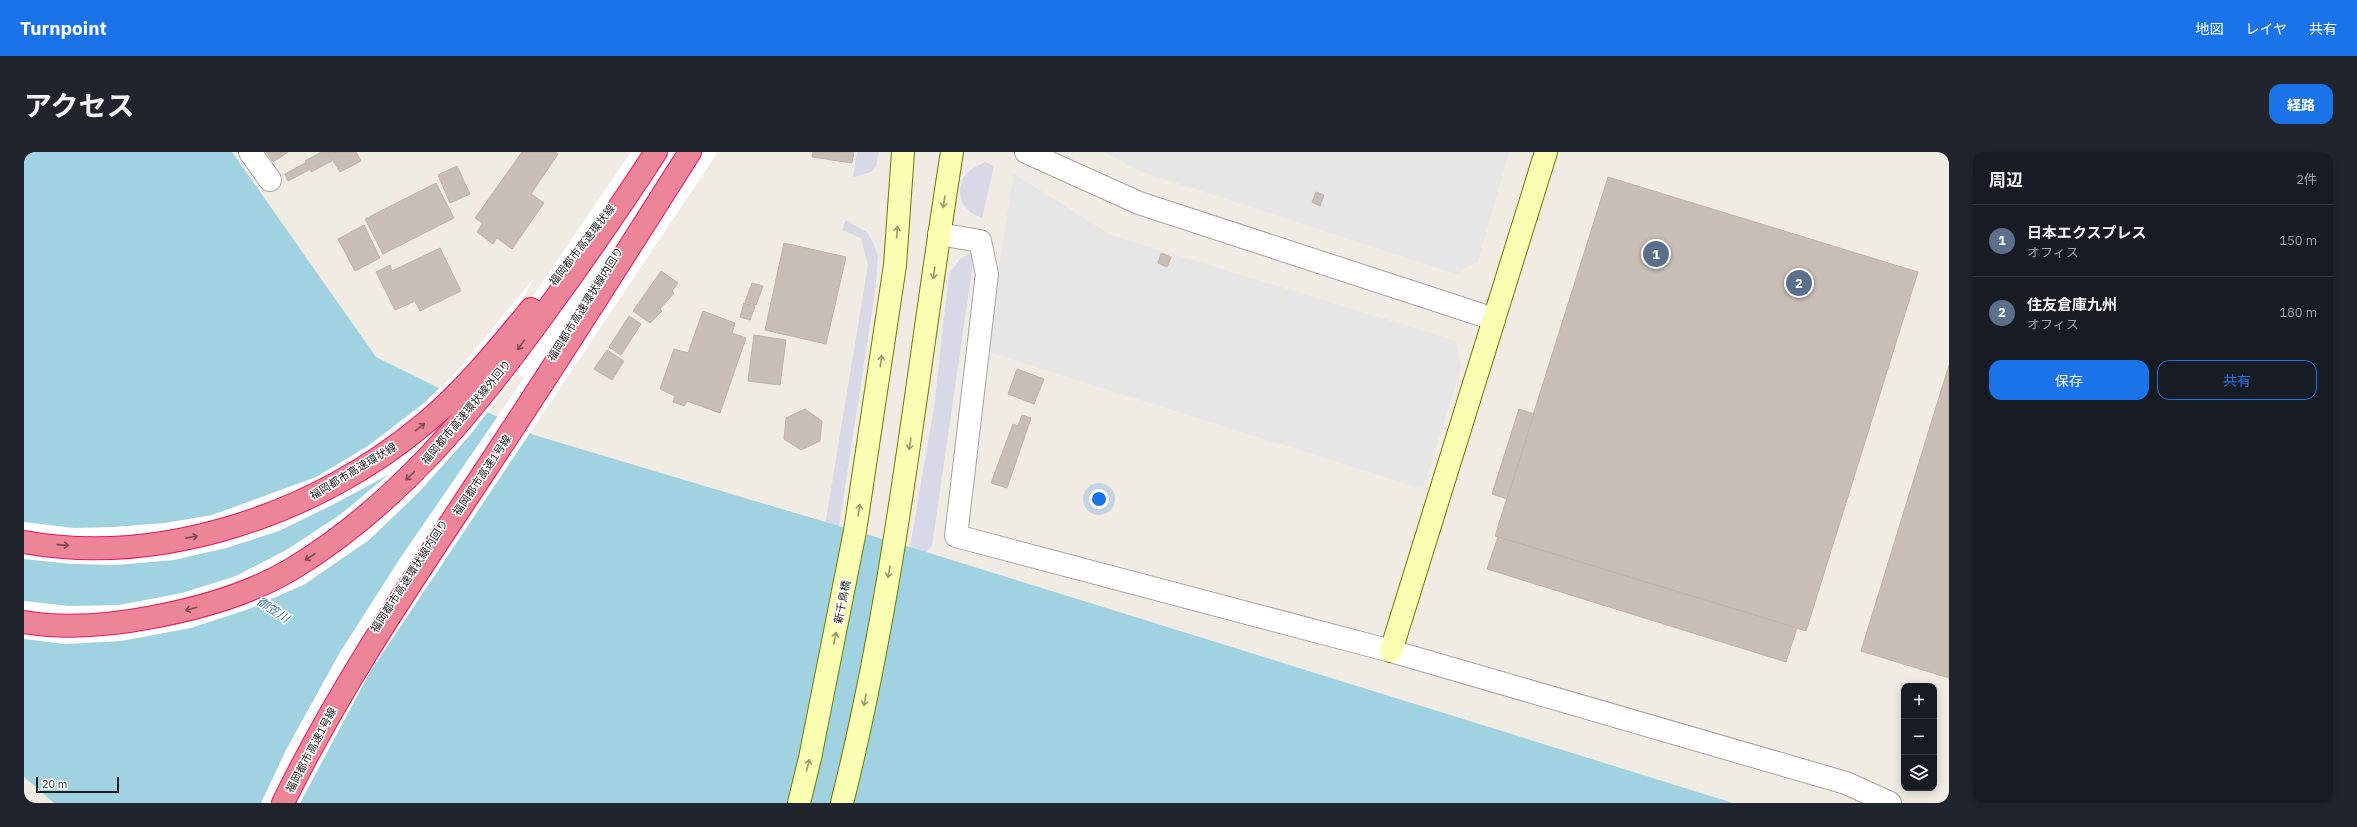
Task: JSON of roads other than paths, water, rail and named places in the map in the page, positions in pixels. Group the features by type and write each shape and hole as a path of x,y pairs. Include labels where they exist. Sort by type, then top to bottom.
{"highway":[{"name":"福岡都市高速環状線","path":"24,542 74,546 117,546 170,541 219,532 260,518 301,501 368,464 424,424 453,398 578,252 651,152"},
{"name":"福岡都市高速環状線外回り","path":"24,622 72,625 124,622 186,611 238,594 277,576 335,541 380,505 420,466 457,426 505,367 572,275 656,152"},
{"name":"福岡都市高速環状線内回り","path":"278,803 299,758 353,662 534,386 679,152"},
{"name":"福岡都市高速1号線","path":"283,803 304,760 358,664 535,396 690,152"}],"street":[{"path":"250,152 270,180"},
{"name":"新千鳥橋","path":"799,803 834,641 855,531 895,266 903,152"},
{"path":"842,803 874,651 916,405 939,234 952,152"},
{"path":"1026,152 1139,203 1494,319"},
{"path":"1391,651 1546,152"},
{"path":"939,234 980,241 987,274 956,536 1391,651 1846,783 1890,803"}],"water":[{"name":"御笠川","path":"24,152 232,152 376,357 534,435 926,552 1733,803 54,803 24,777"}],"place":[{"name":"日本エクスプレス","path":"1656,254"},
{"name":"住友倉庫九州","path":"1799,283"}]}
